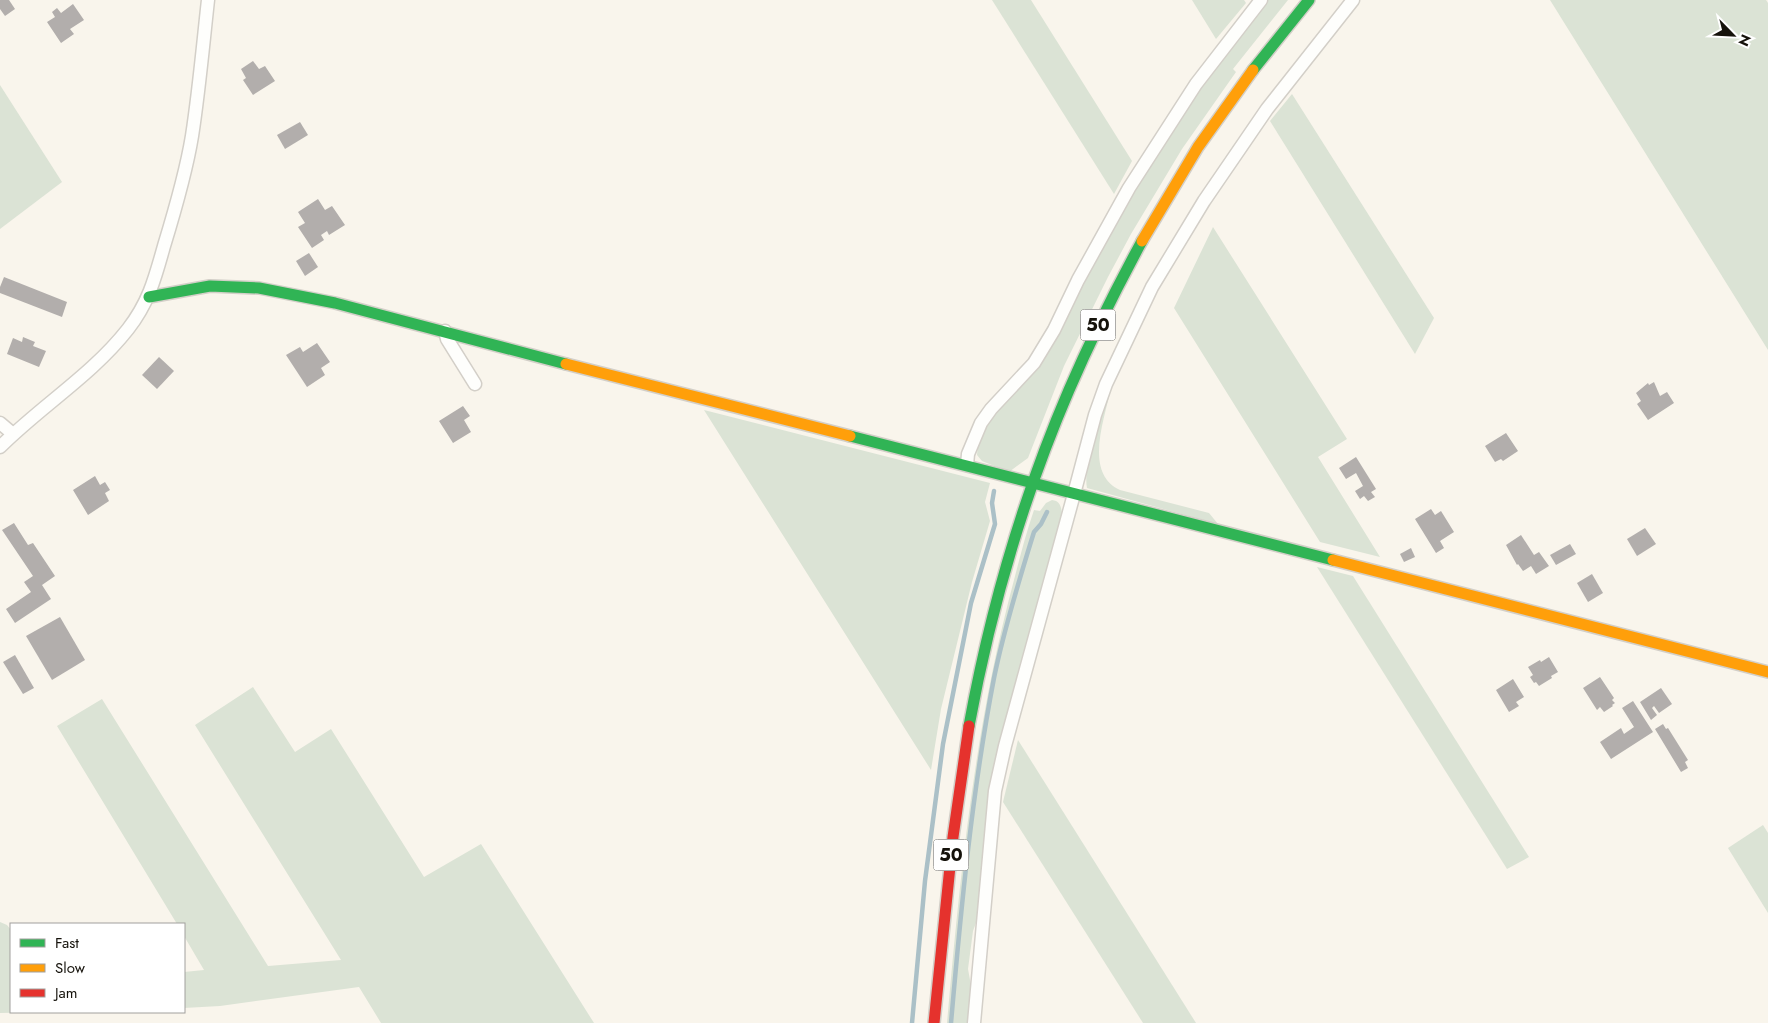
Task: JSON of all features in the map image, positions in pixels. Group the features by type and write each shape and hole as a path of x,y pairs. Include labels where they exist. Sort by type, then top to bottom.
{"street":[{"path":"0,447 92,368 128,329 149,297 172,220 192,137 208,0"},
{"path":"967,466 968,454 981,422 1034,363 1134,180 1196,84 1261,0"},
{"name":"50","path":"934,1023 952,838 983,655 1032,483 1050,433 1076,370 1142,238 1185,166 1262,58 1309,0"},
{"path":"974,1023 995,791 1005,746 1095,415 1106,384 1152,287 1204,201 1266,109 1354,0"},
{"path":"149,297 210,286 259,288 335,303 759,414 1768,672"},
{"path":"445,331 447,339 475,384"},
{"path":"0,423 13,434"}],"shaded area":[{"path":"992,0 1031,0 1132,161 1114,194"},
{"path":"1192,0 1244,0 1246,3 1216,39"},
{"path":"1265,0 1288,0 1233,69 1236,72 1182,149 1131,234 1064,366 1028,458 1009,472 982,461 977,455 978,444 985,426 1084,277 1139,179 1198,87"},
{"path":"1550,0 1766,0 1768,3 1768,350"},
{"path":"0,85 62,182 0,229"},
{"path":"1292,94 1434,318 1415,354 1270,121"},
{"path":"1213,227 1347,439 1318,457 1380,557 1320,542 1174,308"},
{"path":"1111,388 1099,444 1099,458 1102,471 1109,482 1120,490 1209,513 1218,524 1087,488 1086,478 1091,452"},
{"path":"704,410 990,483 985,502 990,521 972,582 941,709 931,770"},
{"path":"1052,500 1060,504 1062,519 1022,666 977,920 973,931 968,969 972,991 969,1023 947,1023 957,911 971,800 989,689 1000,635 1034,510 1040,511 1046,503"},
{"path":"1317,567 1353,576 1529,857 1507,869"},
{"path":"253,687 295,752 331,729 424,877 481,844 594,1023 381,1023 359,987 220,1006 185,1008 185,972 204,970 185,938 185,923 176,923 57,726 102,699 268,966 341,960 195,725"},
{"path":"1018,740 1196,1023 1143,1023 1003,802"},
{"path":"1763,825 1768,833 1768,913 1728,848"},
{"path":"0,922 10,929 10,1013 0,1013"}],"building":[{"path":"0,0 9,0 15,9 5,16 0,9"},
{"path":"73,4 84,20 70,29 74,34 61,43 47,22 55,17 52,12 57,8 61,13"},
{"path":"253,61 259,69 265,66 275,81 253,95 243,80 246,78 241,69"},
{"path":"300,122 308,135 285,149 277,135"},
{"path":"318,199 325,210 332,206 345,225 329,235 327,231 321,235 324,240 312,248 298,227 305,223 298,212"},
{"path":"309,253 318,267 305,276 296,261"},
{"path":"4,277 67,302 62,317 0,293"},
{"path":"23,337 35,342 33,346 46,351 39,367 7,354 13,338 22,342"},
{"path":"317,343 330,362 321,368 325,375 307,387 286,355 300,347 303,352"},
{"path":"159,357 174,371 157,389 142,375"},
{"path":"1654,382 1660,396 1667,392 1674,403 1648,420 1637,404 1641,401 1636,393 1648,383 1649,385"},
{"path":"463,406 470,416 464,420 471,432 453,443 439,421"},
{"path":"1506,433 1518,451 1503,461 1501,459 1495,462 1485,446"},
{"path":"1356,457 1376,489 1371,492 1375,497 1368,501 1364,496 1360,499 1355,491 1363,486 1356,473 1346,479 1339,468"},
{"path":"95,476 100,485 105,482 110,490 105,493 109,501 88,515 73,490"},
{"path":"1431,509 1435,515 1441,511 1454,532 1440,541 1444,548 1436,553 1415,519"},
{"path":"14,523 28,545 33,543 55,576 42,585 51,599 15,623 6,609 31,592 24,582 33,576 2,530"},
{"path":"1645,528 1656,544 1637,556 1627,539"},
{"path":"1521,535 1534,555 1539,552 1549,566 1536,574 1531,566 1523,571 1517,565 1506,545"},
{"path":"1570,544 1576,554 1556,565 1550,555"},
{"path":"1411,548 1415,557 1404,562 1400,554"},
{"path":"1592,574 1603,593 1588,602 1577,583"},
{"path":"60,617 85,660 52,680 26,636"},
{"path":"15,655 34,688 23,694 3,662"},
{"path":"1549,657 1558,672 1539,686 1530,677 1533,675 1528,667"},
{"path":"1600,677 1614,698 1612,700 1615,703 1604,712 1600,707 1597,710 1583,688"},
{"path":"1513,679 1524,697 1516,702 1519,706 1509,712 1496,690"},
{"path":"1661,688 1672,704 1659,713 1654,706 1652,708 1657,715 1651,720 1640,702"},
{"path":"1633,701 1653,732 1611,759 1600,742 1621,728 1624,734 1634,727 1622,708"},
{"path":"1663,724 1666,729 1668,728 1688,760 1685,762 1688,768 1681,772 1655,729"}],"waterway":[{"path":"912,1023 925,881 943,744 971,603 995,524 992,503 994,491"},
{"path":"951,1023 973,807 994,678 1017,586 1034,532 1041,524 1047,512"}],"traffic: fast":[{"path":"1253,70 1309,0"},
{"path":"969,726 977,683 998,597 1037,471 1052,430 1086,352 1142,241"},
{"path":"149,297 210,286 259,288 335,303 566,364"},
{"path":"850,436 1333,560"}],"traffic: slow":[{"path":"1142,241 1198,147 1253,70"},
{"path":"566,364 850,436"},
{"path":"1333,560 1768,672"}],"traffic: jam":[{"path":"934,1023 953,837 969,726"}]}
